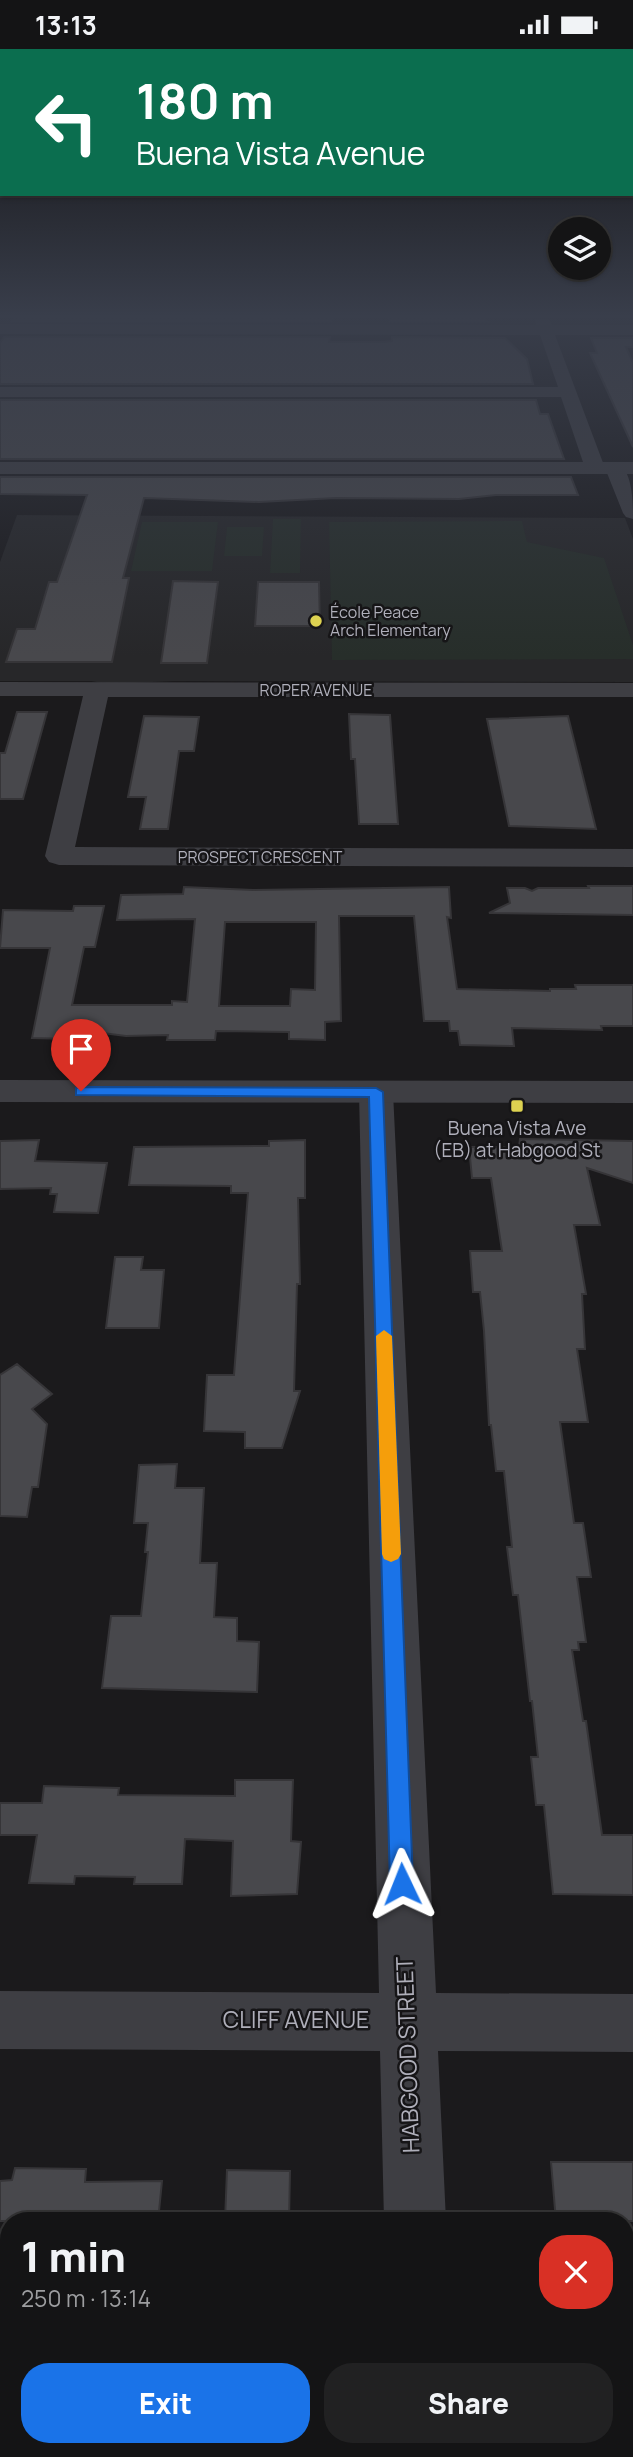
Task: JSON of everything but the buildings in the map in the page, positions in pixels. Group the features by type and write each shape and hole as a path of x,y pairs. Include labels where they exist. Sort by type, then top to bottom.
{"street":[{"path":"592,431 615,468 633,513"},
{"path":"0,468 615,468"},
{"name":"ROPER AVENUE","path":"0,689 633,690"},
{"name":"PROSPECT CRESCENT","path":"97,689 59,856 633,859"},
{"path":"0,1091 633,1092"},
{"name":"HABGOOD STREET","path":"376,1092 415,2212"},
{"name":"CLIFF AVENUE","path":"0,2020 633,2023"}],"shaded area":[{"name":"École Peace Arch Elementary","path":"17,515 625,518 633,539 633,682 175,681 108,684 91,681 0,681 0,562"},
{"path":"273,519 301,519 300,573 270,573"},
{"path":"522,521 527,542 604,558 633,645 633,659 332,660 329,522"},
{"path":"142,522 218,522 212,571 131,571"},
{"path":"227,527 264,527 262,556 224,556"}],"slow traffic":[{"path":"384,1336 391,1554"}],"place":[{"name":"École Peace Arch Elementary","path":"316,621"},
{"name":"Buena Vista Ave (EB) at Habgood St","path":"517,1106"}],"route":[{"path":"81,1091 376,1092 402,1884"}]}
